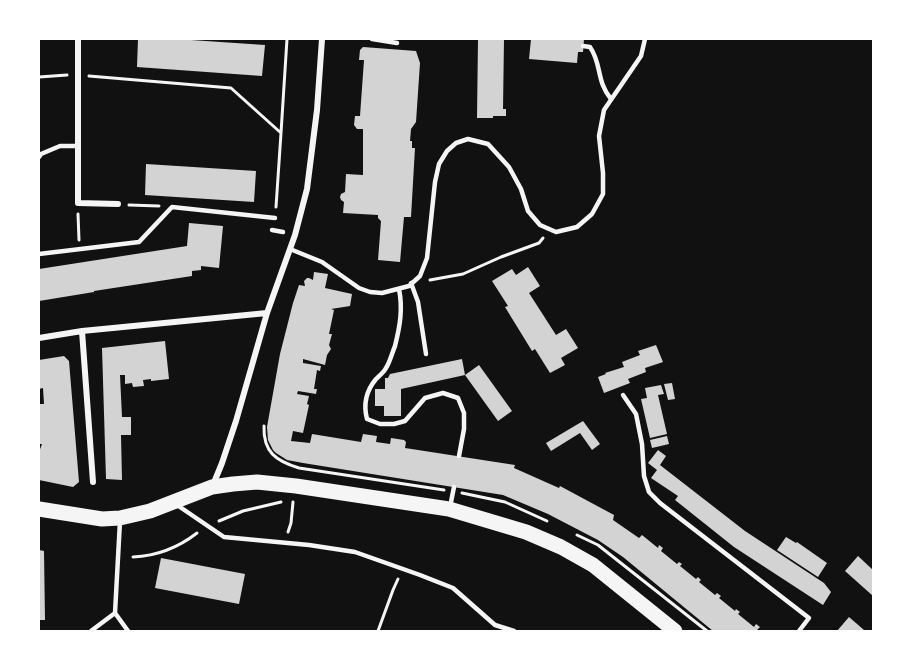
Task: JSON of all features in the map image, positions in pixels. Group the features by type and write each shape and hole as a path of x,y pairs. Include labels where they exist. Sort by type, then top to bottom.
{"main road":[{"path":"39,509 102,519 120,518 150,511 212,487 267,483 449,509 526,532 561,547 593,566 675,631"}],"street":[{"path":"78,39 78,203 118,204"},
{"path":"212,487 236,421 267,313 308,189 322,39"},
{"path":"39,338 82,331 267,313"},
{"path":"82,331 93,482"}],"lane":[{"path":"372,39 397,43"},
{"path":"290,249 322,262 359,288 370,292 382,293 409,286 420,276 427,258 439,164 447,151 456,143 468,139 488,144 509,166 521,189 528,211 540,225 556,232 578,227 592,214 603,194 599,136 604,110 642,56 645,39"},
{"path":"583,46 590,47 595,55 601,82 611,99"},
{"path":"39,157 60,146 78,146"},
{"path":"39,254 139,242 172,207 275,218"},
{"path":"272,230 283,232"},
{"path":"411,283 418,302 426,354"},
{"path":"399,289 402,302 401,322 386,369 375,380 367,394 364,408 367,419 380,423 405,422 426,398 443,393 458,398 464,413 464,429 459,456"},
{"path":"623,395 636,414 642,444 644,476 649,492 809,618 799,631"},
{"path":"449,509 454,487"},
{"path":"173,502 224,537 284,542 355,552 403,569 453,588 495,625 514,631"},
{"path":"120,518 116,613 128,631"},
{"path":"91,631 116,613"}],"path":[{"path":"275,218 287,39"},
{"path":"39,77 78,75 231,88 281,133"},
{"path":"78,203 79,249"},
{"path":"118,204 172,207"},
{"path":"420,276 431,280 463,274 539,243 550,229"},
{"path":"264,426 264,436 269,452 283,463 299,468"},
{"path":"133,558 184,543 208,526 243,511 276,503 294,502 291,523 284,542"},
{"path":"378,631 403,569"}],"building":[{"path":"138,39 265,45 262,76 137,67"},
{"path":"478,39 504,39 503,109 506,109 506,116 477,118"},
{"path":"531,39 584,39 583,52 578,52 577,63 529,59"},
{"path":"363,47 416,51 420,63 416,122 411,129 410,141 412,141 412,148 415,148 411,217 404,217 400,262 378,260 381,221 378,215 343,213 344,202 340,197 345,192 346,174 363,175 363,129 357,129 354,125 355,116 360,116 364,60 359,60 360,50"},
{"path":"146,164 256,171 254,202 145,195"},
{"path":"189,223 223,226 219,268 201,266 201,270 192,271 192,276 39,301 39,269 187,246"},
{"path":"528,267 540,286 529,293 556,335 566,329 578,348 561,358 565,365 550,373 535,349 532,351 492,281 512,269 516,275"},
{"path":"314,272 328,274 325,288 352,294 350,306 331,309 334,310 329,334 332,334 329,345 331,349 325,365 303,359 303,363 321,366 320,371 317,370 314,389 317,389 316,394 298,391 297,394 309,396 307,404 309,405 303,433 293,431 291,441 310,443 312,434 361,442 363,434 377,436 376,442 390,444 391,438 404,440 405,448 515,465 514,468 559,488 560,486 614,515 613,520 639,538 642,535 658,548 659,545 663,548 661,551 677,564 679,562 682,564 680,566 696,579 698,577 701,580 699,582 715,595 717,593 721,596 719,598 735,611 736,609 740,612 738,614 754,627 756,624 760,627 756,631 713,631 623,557 598,540 548,514 503,495 303,463 287,460 276,453 268,440 267,427 280,354 299,285 305,286 304,281 307,278 313,280"},
{"path":"165,341 169,379 143,380 144,386 133,387 132,383 125,384 125,375 120,375 122,417 131,417 131,435 121,435 122,480 106,479 102,348"},
{"path":"656,345 663,362 645,368 646,372 628,379 630,383 604,393 598,377 624,367 622,362 640,355 638,351"},
{"path":"64,356 69,361 79,482 73,487 39,480 39,452 42,444 39,444 39,404 44,404 43,388 39,389 39,360"},
{"path":"462,359 465,375 401,389 401,416 384,416 384,406 375,406 375,389 385,389 385,378 388,378 390,374"},
{"path":"479,365 512,411 498,421 465,375"},
{"path":"672,383 675,399 668,400 664,384"},
{"path":"661,385 664,394 658,395 667,434 650,438 641,399 647,398 645,388"},
{"path":"583,421 600,444 592,450 580,433 551,451 546,443"},
{"path":"667,436 669,444 652,448 650,440"},
{"path":"658,450 666,456 660,465 745,531 824,583 831,592 823,605 734,547 675,500 678,496 651,478 657,470 648,463"},
{"path":"786,537 827,563 818,577 777,550"},
{"path":"39,550 44,551 45,620 39,620"},
{"path":"858,556 873,570 873,596 845,571"},
{"path":"161,558 245,574 239,604 155,588"},
{"path":"849,617 864,630 864,631 837,631"}]}
